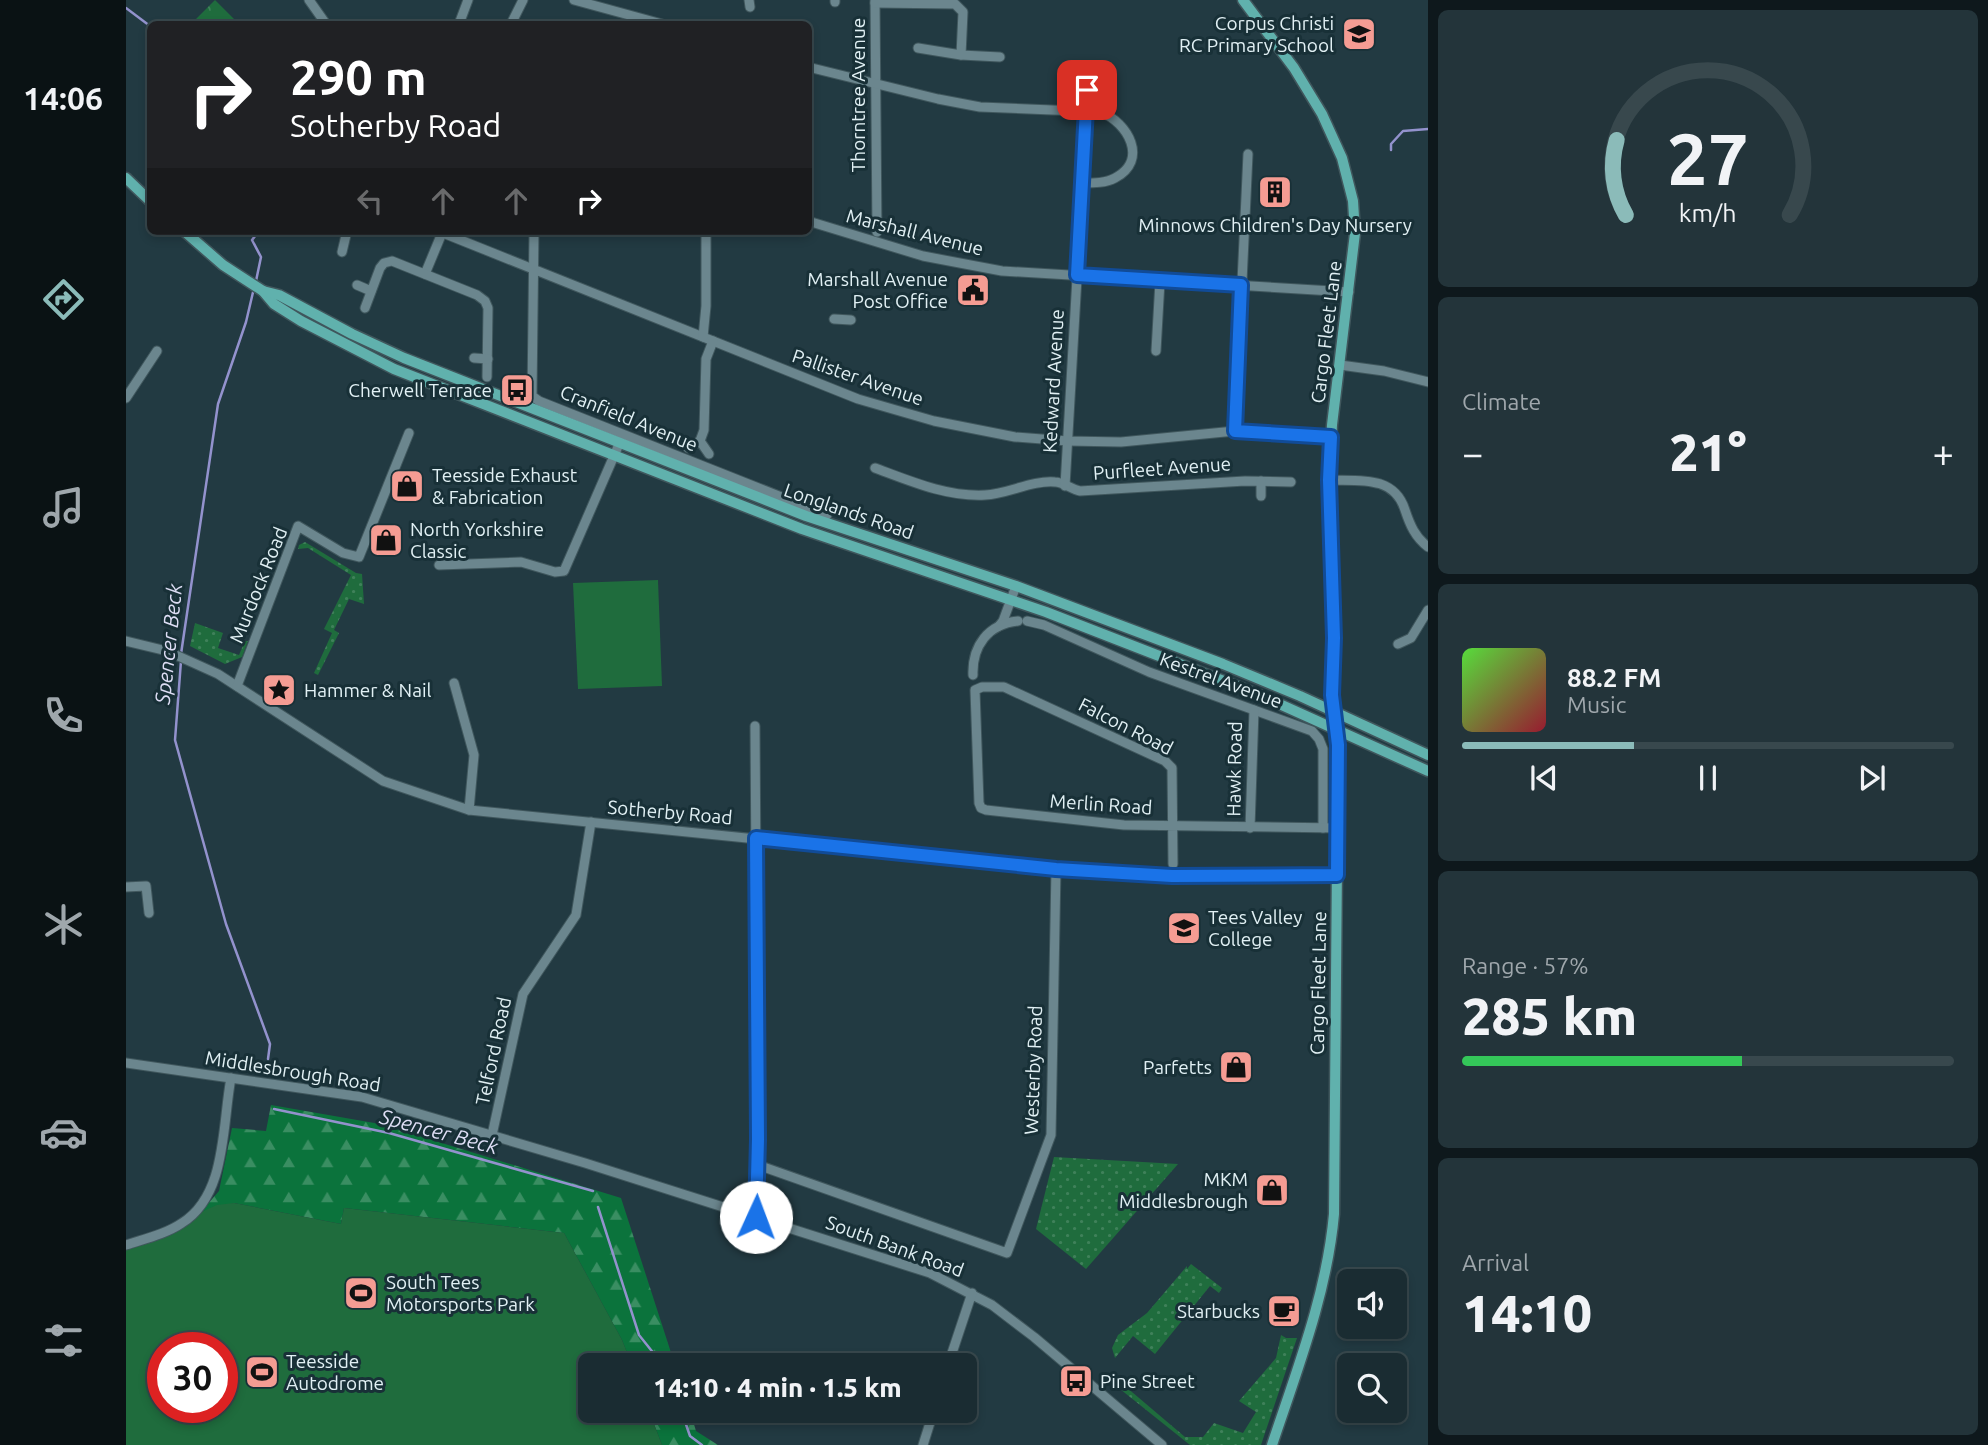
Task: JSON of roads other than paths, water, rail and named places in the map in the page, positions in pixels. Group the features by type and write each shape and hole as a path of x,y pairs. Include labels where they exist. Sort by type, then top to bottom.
{"main road":[{"name":"Cargo Fleet Lane","path":"1243,0 1294,68 1322,114 1342,158 1350,184 1355,233 1331,437 1329,480 1334,712 1338,745 1336,1155 1333,1224 1324,1280 1272,1445"},
{"path":"126,178 147,198"},
{"path":"189,235 223,265 261,290"},
{"name":"Longlands Road","path":"261,290 274,304 394,369 802,529 1257,694 1428,771"},
{"name":"Longlands Road","path":"261,290 279,295 404,358 806,516 1016,586 1223,664 1428,755"}],"street":[{"path":"309,0 324,21"},
{"path":"460,21 468,0"},
{"path":"515,21 523,0"},
{"path":"574,0 651,21"},
{"path":"875,2 955,4 963,12 964,18 961,55"},
{"name":"Thorntree Avenue","path":"875,2 877,232"},
{"path":"918,48 961,55 1000,57"},
{"path":"812,68 980,107 1101,112 1113,116 1131,138 1131,162 1126,170 1114,179 1101,183 1083,183"},
{"name":"Kedward Avenue","path":"1065,486 1089,69"},
{"path":"1235,431 1248,155"},
{"name":"Marshall Avenue","path":"812,222 923,256 1002,271 1349,292"},
{"path":"342,252 346,235"},
{"path":"425,274 439,235"},
{"name":"Pallister Avenue","path":"448,235 858,399 905,414 1015,437 1068,440 1121,442 1235,431 1331,437"},
{"name":"Cranfield Avenue","path":"534,235 532,396 827,515"},
{"path":"703,337 706,235"},
{"path":"365,308 384,263 392,261 477,295 485,301 488,308 487,377"},
{"path":"1156,351 1160,281"},
{"path":"357,285 371,291"},
{"path":"834,319 851,320"},
{"path":"688,449 700,440 704,430 706,359 713,341"},
{"path":"126,398 157,351"},
{"path":"474,358 488,359"},
{"path":"1340,365 1384,371 1428,382"},
{"name":"Murdock Road","path":"237,686 298,526 343,553 359,557 409,433"},
{"path":"700,440 709,454"},
{"path":"439,565 521,562 555,572 564,571 620,442"},
{"name":"Purfleet Avenue","path":"875,468 928,487 985,495 1057,482 1080,491 1261,481 1291,482"},
{"path":"1329,480 1372,482 1391,487 1402,503 1410,524 1428,547"},
{"path":"1261,481 1261,496"},
{"path":"973,675 972,658 975,651 998,627 1016,586"},
{"path":"1398,645 1411,638 1428,610"},
{"name":"Kestrel Avenue","path":"998,627 1023,621 1044,625 1149,672 1312,731 1323,749 1322,828"},
{"name":"Sotherby Road","path":"126,641 191,660 218,674 383,781 470,810 1056,869 1164,876 1337,875"},
{"path":"454,684 474,755 470,810"},
{"name":"Falcon Road","path":"975,690 982,687 1004,687 1165,761 1172,768 1172,864"},
{"name":"Merlin Road","path":"975,690 981,808 991,812 1172,827 1337,828"},
{"name":"Hawk Road","path":"1250,828 1254,710"},
{"path":"755,726 758,1165 756,1217"},
{"name":"Telford Road","path":"492,1135 523,994 576,915 591,822"},
{"name":"Westerby Road","path":"758,1165 1007,1253 1051,1135 1056,869"},
{"path":"126,887 146,886 149,913"},
{"name":"Middlesbrough Road","path":"126,1063 362,1097 492,1135"},
{"path":"126,1245 181,1224 206,1198 216,1177 231,1079"},
{"name":"South Bank Road","path":"492,1135 930,1273 972,1293 1034,1336 1162,1445"},
{"path":"952,1353 972,1293"},
{"path":"923,1445 930,1423"}],"waterway":[{"name":"Spencer Beck","path":"126,8 147,24"},
{"path":"1391,150 1391,144 1403,131 1428,129"},
{"name":"Spencer Beck","path":"256,235 252,240 261,257 256,281"},
{"name":"Spencer Beck","path":"181,654 218,404 246,322 254,288"},
{"name":"Spencer Beck","path":"181,661 175,740 226,924 270,1044 268,1059"},
{"name":"Spencer Beck","path":"274,1109 389,1133 593,1191"},
{"path":"598,1207 639,1335 653,1353"},
{"path":"686,1423 690,1436 702,1445"}],"place":[{"name":"Corpus Christi RC Primary School","path":"1359,34"},
{"name":"Minnows Children's Day Nursery","path":"1275,192"},
{"name":"Marshall Avenue Post Office","path":"973,290"},
{"name":"Cherwell Terrace","path":"517,390"},
{"name":"Teesside Exhaust & Fabrication","path":"407,486"},
{"name":"North Yorkshire Classic","path":"386,540"},
{"name":"Hammer & Nail","path":"279,690"},
{"name":"Tees Valley College","path":"1184,928"},
{"name":"Parfetts","path":"1236,1067"},
{"name":"MKM Middlesbrough","path":"1272,1190"},
{"name":"South Tees Motorsports Park","path":"361,1293"},
{"name":"Starbucks","path":"1284,1311"},
{"name":"Teesside Autodrome","path":"262,1372"},
{"name":"Pine Street","path":"1076,1381"}]}
